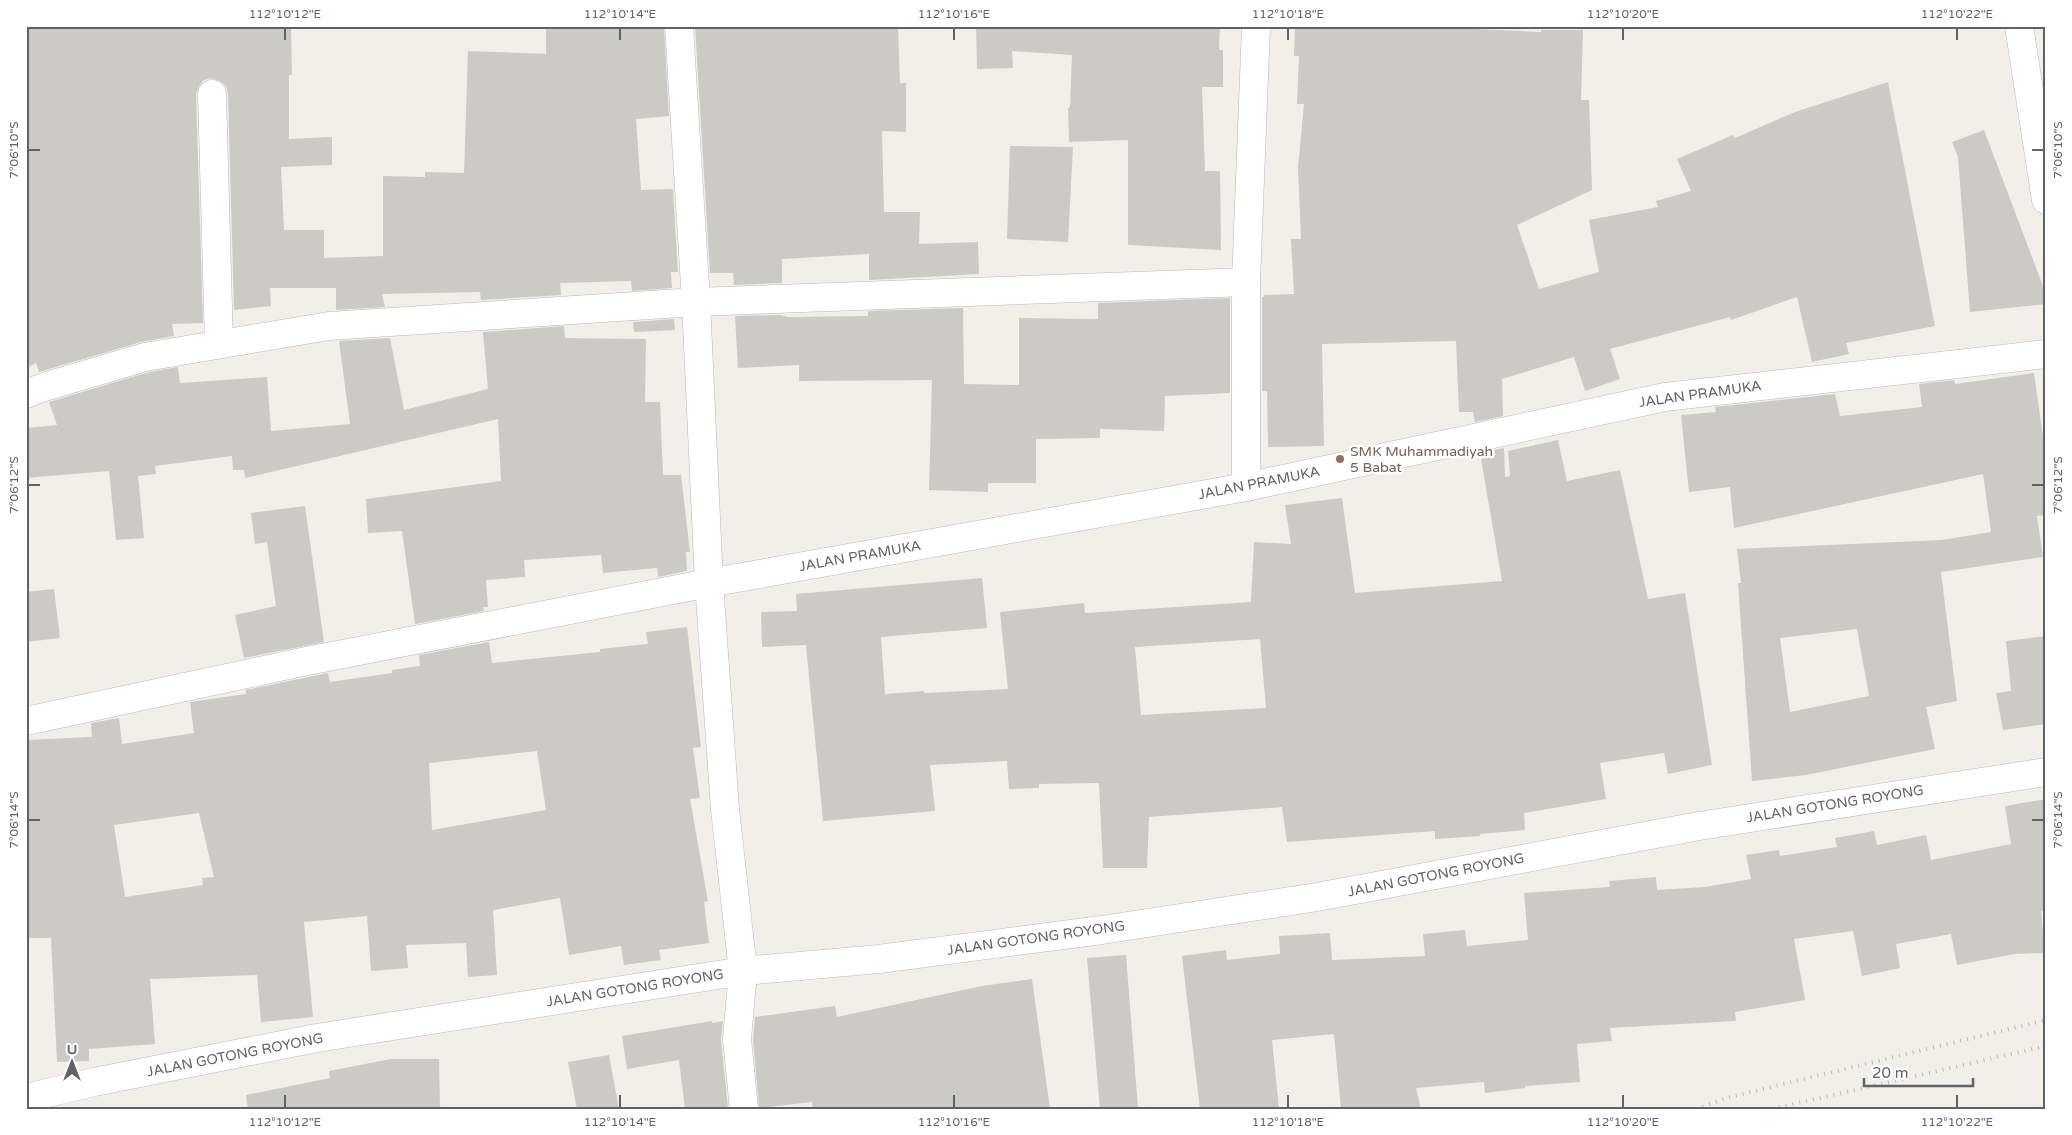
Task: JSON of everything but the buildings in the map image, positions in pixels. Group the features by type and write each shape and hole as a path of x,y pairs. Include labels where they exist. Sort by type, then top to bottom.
{"street":[{"path":"679,26 724,809 743,971 737,1039 744,1109"},
{"path":"1246,487 1246,282 1256,26"},
{"path":"2019,26 2046,200"},
{"path":"212,94 219,344"},
{"path":"26,394 145,357 329,326 696,302 1246,282"},
{"name":"JALAN PRAMUKA","path":"26,720 308,661 710,583 1246,487 1664,397 2046,354"},
{"name":"JALAN GOTONG ROYONG","path":"26,1098 94,1082 316,1038 743,971 879,959 1102,930 1317,897 1699,826 2046,772"}],"railway":[{"path":"1696,1109 1730,1097 2046,1020"},
{"path":"1772,1109 2046,1046"}],"place":[{"name":"SMK Muhammadiyah 5 Babat","path":"1340,459"}]}
